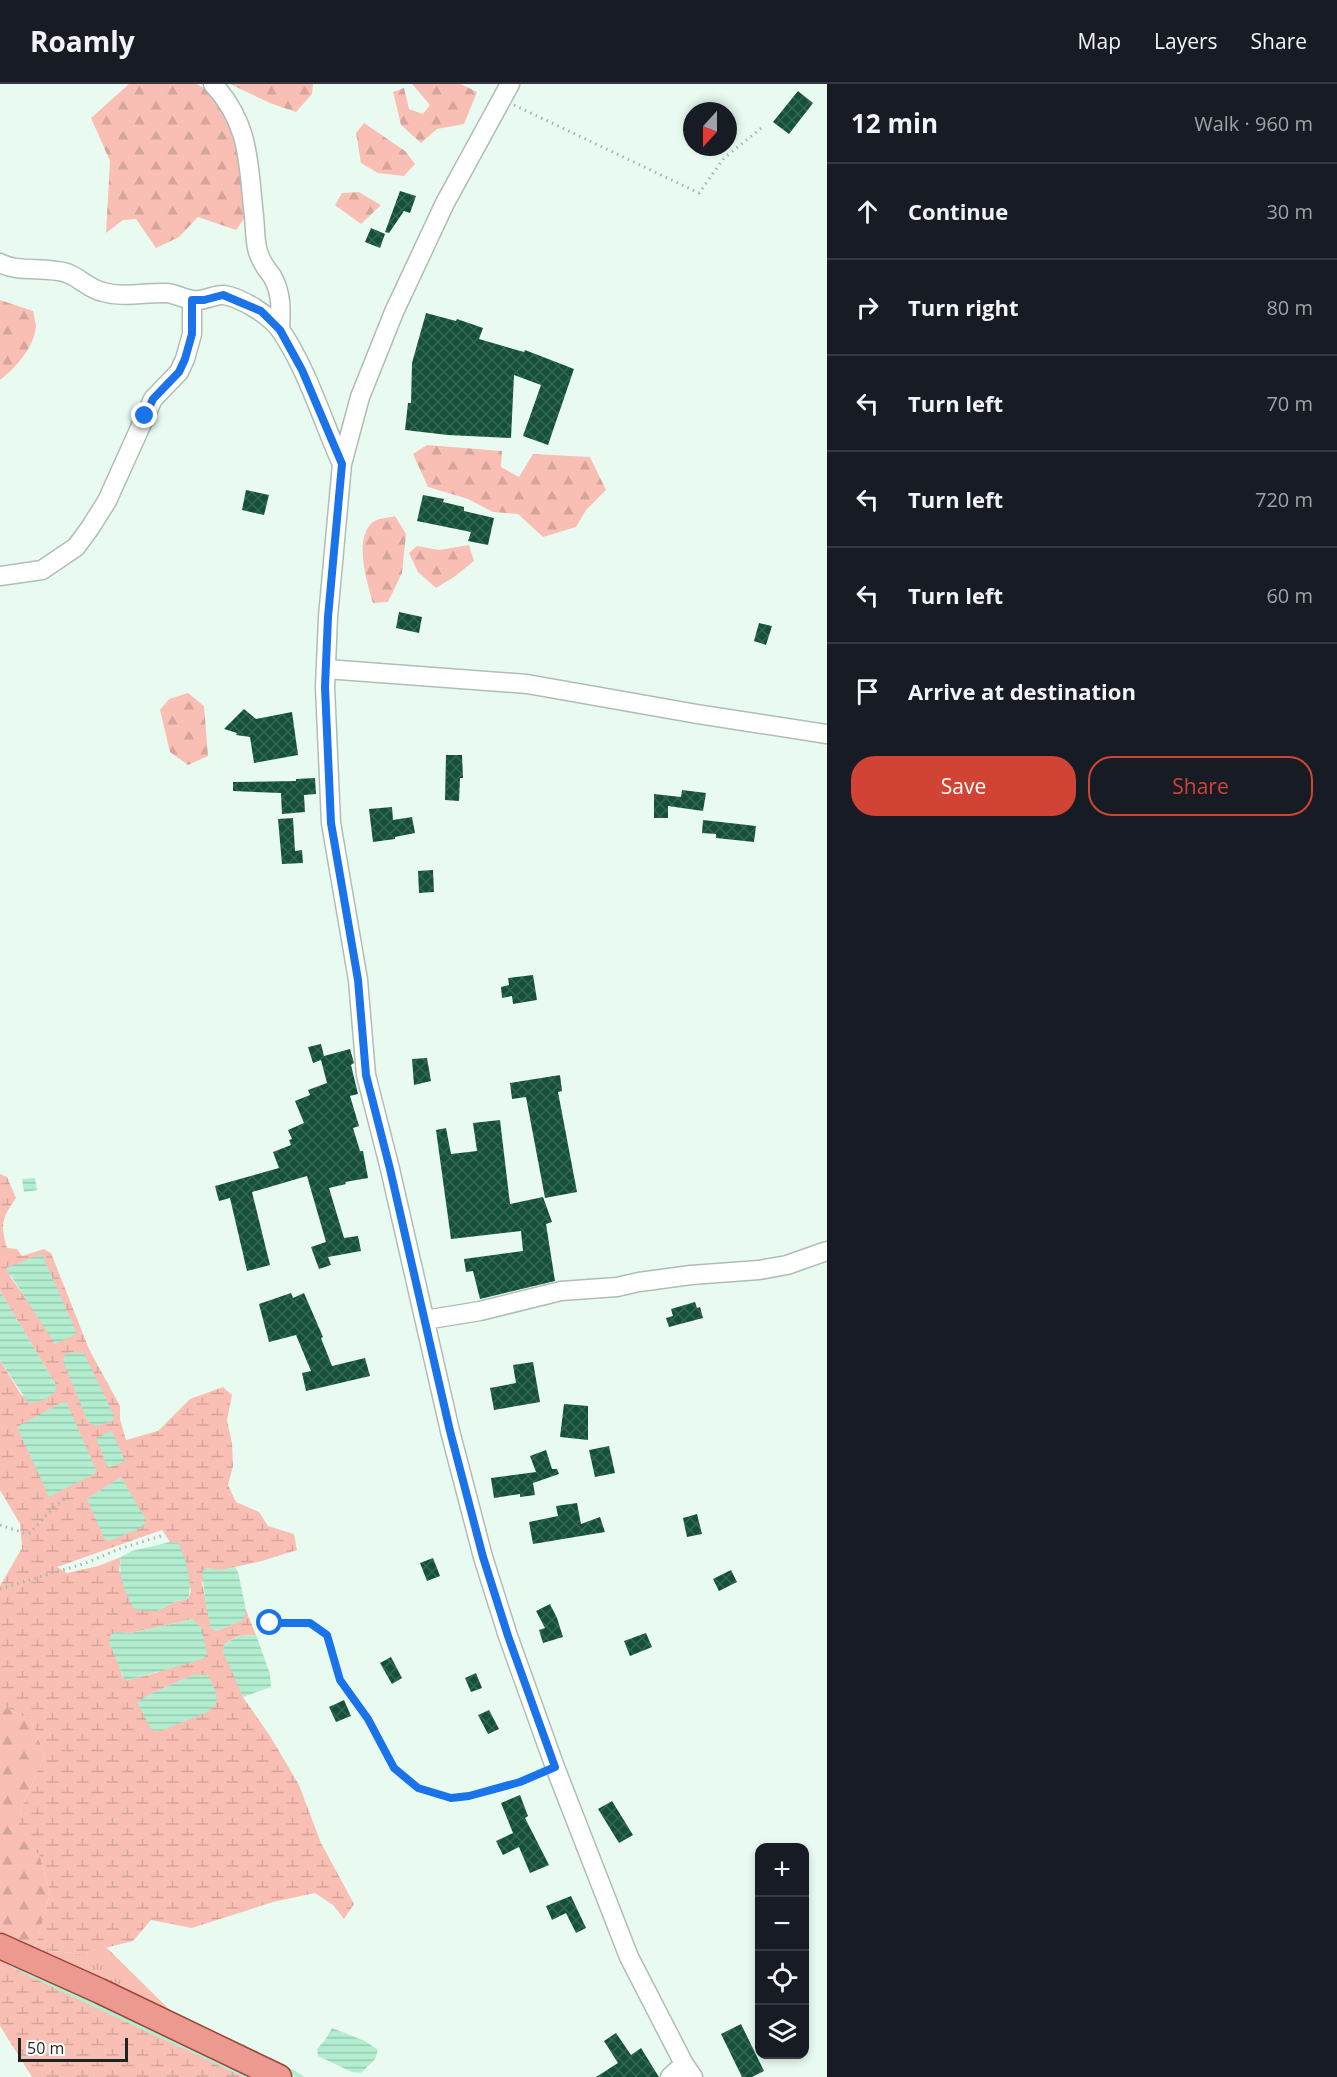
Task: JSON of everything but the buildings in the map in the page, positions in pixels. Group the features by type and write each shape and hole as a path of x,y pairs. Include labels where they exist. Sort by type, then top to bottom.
{"main road":[{"path":"0,1946 100,1990 279,2077"}],"street":[{"path":"213,84 228,100 240,126 249,162 256,246 263,265 278,290 281,303 280,330"},
{"path":"506,91 445,203 394,312 360,397 342,464 328,617 326,669 331,823 358,980 366,1075 450,1431 483,1557 508,1636 555,1767 629,1957 688,2070 670,2077"},
{"path":"0,263 20,268 55,270 69,274 91,288 104,292 167,293 192,300 204,300 223,295 261,311 280,330 302,370 342,464"},
{"path":"0,576 42,570 76,547 90,528 107,501 153,399 179,372 185,359 192,334 192,300"},
{"path":"326,669 528,684 827,734"},
{"path":"425,1320 480,1311 561,1291 617,1287 691,1275 759,1270 787,1265 827,1251"}],"path":[{"path":"506,91 699,193 724,158 764,126"},
{"path":"0,1525 30,1533 52,1508 67,1497"},
{"path":"0,1589 87,1563 119,1549 161,1536"},
{"path":"270,1623 310,1623 327,1635 340,1680 368,1719 394,1768 418,1788 451,1798 469,1796 520,1782 555,1767"}],"green space":[{"path":"129,84 197,84 207,90 227,118 240,155 246,216 236,230 198,217 179,237 156,248 136,219 123,220 106,233 110,161 91,118"},
{"path":"230,84 313,84 312,94 296,112 270,103"},
{"path":"412,84 461,84 477,92 464,124 437,129 421,143 401,125 393,92 404,88 409,109 423,114 430,105"},
{"path":"364,123 405,151 415,164 404,176 378,173 361,163 356,133"},
{"path":"359,192 381,205 361,224 335,205 342,193"},
{"path":"0,300 33,311 36,325 35,333 24,356 0,380"},
{"path":"427,445 502,451 501,467 519,477 533,454 590,457 606,490 586,510 576,527 543,537 518,514 493,512 468,499 428,487 413,454"},
{"path":"395,516 406,534 402,573 388,602 373,603 363,561 364,538 373,522"},
{"path":"469,545 474,561 436,588 418,572 409,553 417,546 439,550"},
{"path":"188,693 204,706 208,756 188,765 170,752 160,710 169,699"},
{"path":"0,1174 7,1177 16,1198 8,1211 3,1227 7,1248 17,1249 22,1256 44,1249 51,1253 89,1349 120,1406 120,1419 126,1440 158,1431 190,1399 223,1387 232,1395 227,1420 232,1443 233,1466 228,1485 236,1502 259,1512 268,1526 294,1534 297,1550 222,1570 202,1582 211,1628 217,1631 242,1620 246,1610 256,1635 238,1636 224,1644 243,1697 270,1736 299,1785 321,1843 354,1904 344,1919 333,1905 315,1893 273,1902 192,1928 151,1920 133,1941 81,1954 35,1949 50,1893 40,1856 17,1833 22,1806 45,1755 31,1721 0,1704 0,1586 22,1548 20,1524 0,1490 0,1360 22,1396 56,1385 0,1291","holes":["9,1275 59,1296 71,1320 29,1303","61,1403 67,1403 69,1409 17,1428","121,1477 145,1520 87,1499","162,1530 170,1542 178,1543 191,1591 188,1599 177,1601 157,1611 119,1570 121,1557 98,1566 67,1573 57,1567","193,1619 159,1672 129,1680 124,1679 121,1673 117,1632 131,1633","193,1675 172,1725 160,1731 152,1730 138,1702 150,1694"]},
{"path":"0,1704 31,1721 45,1755 22,1806 18,1833 40,1856 50,1893 35,1949 0,1937"},
{"path":"0,1937 35,1949 81,1954 106,1947 182,2022"},
{"path":"0,1960 196,2046 254,2077 32,2077 0,2026"}],"shaded area":[{"path":"35,1178 37,1190 24,1192 22,1179"},
{"path":"42,1254 77,1334 55,1344 6,1268"},
{"path":"0,1291 56,1385 55,1392 46,1399 29,1404 0,1360"},
{"path":"84,1353 114,1416 113,1421 96,1426 88,1422 63,1361 65,1354"},
{"path":"61,1403 67,1403 97,1472 49,1497 17,1427"},
{"path":"112,1431 125,1461 108,1468 96,1438"},
{"path":"121,1477 146,1520 141,1528 109,1541 104,1538 87,1499"},
{"path":"170,1542 178,1543 184,1555 190,1585 188,1599 177,1601 157,1611 135,1610 123,1585 121,1557 132,1551"},
{"path":"235,1567 246,1610 243,1620 217,1631 211,1628 202,1572 206,1568 222,1570"},
{"path":"193,1619 201,1628 207,1653 203,1659 129,1680 124,1679 109,1642 111,1634 131,1633"},
{"path":"256,1635 270,1674 271,1687 243,1697 223,1652 224,1644 239,1636"},
{"path":"193,1675 208,1675 215,1690 217,1702 208,1712 160,1731 152,1730 137,1702"},
{"path":"332,2028 365,2041 378,2050 375,2059 361,2073 352,2072 318,2056 317,2049"}],"waterway":[{"path":"12,1965 248,2077"},
{"path":"237,2044 256,2053"},
{"path":"285,2068 301,2077"}],"route":[{"path":"145,416 153,399 179,372 185,359 192,334 192,300 204,300 223,295 261,311 280,330 302,370 342,464 328,617 325,687 331,823 358,980 366,1075 450,1431 483,1557 508,1636 555,1767 520,1782 469,1796 451,1798 418,1788 394,1768 368,1719 340,1680 327,1635 310,1623 270,1623"}]}
